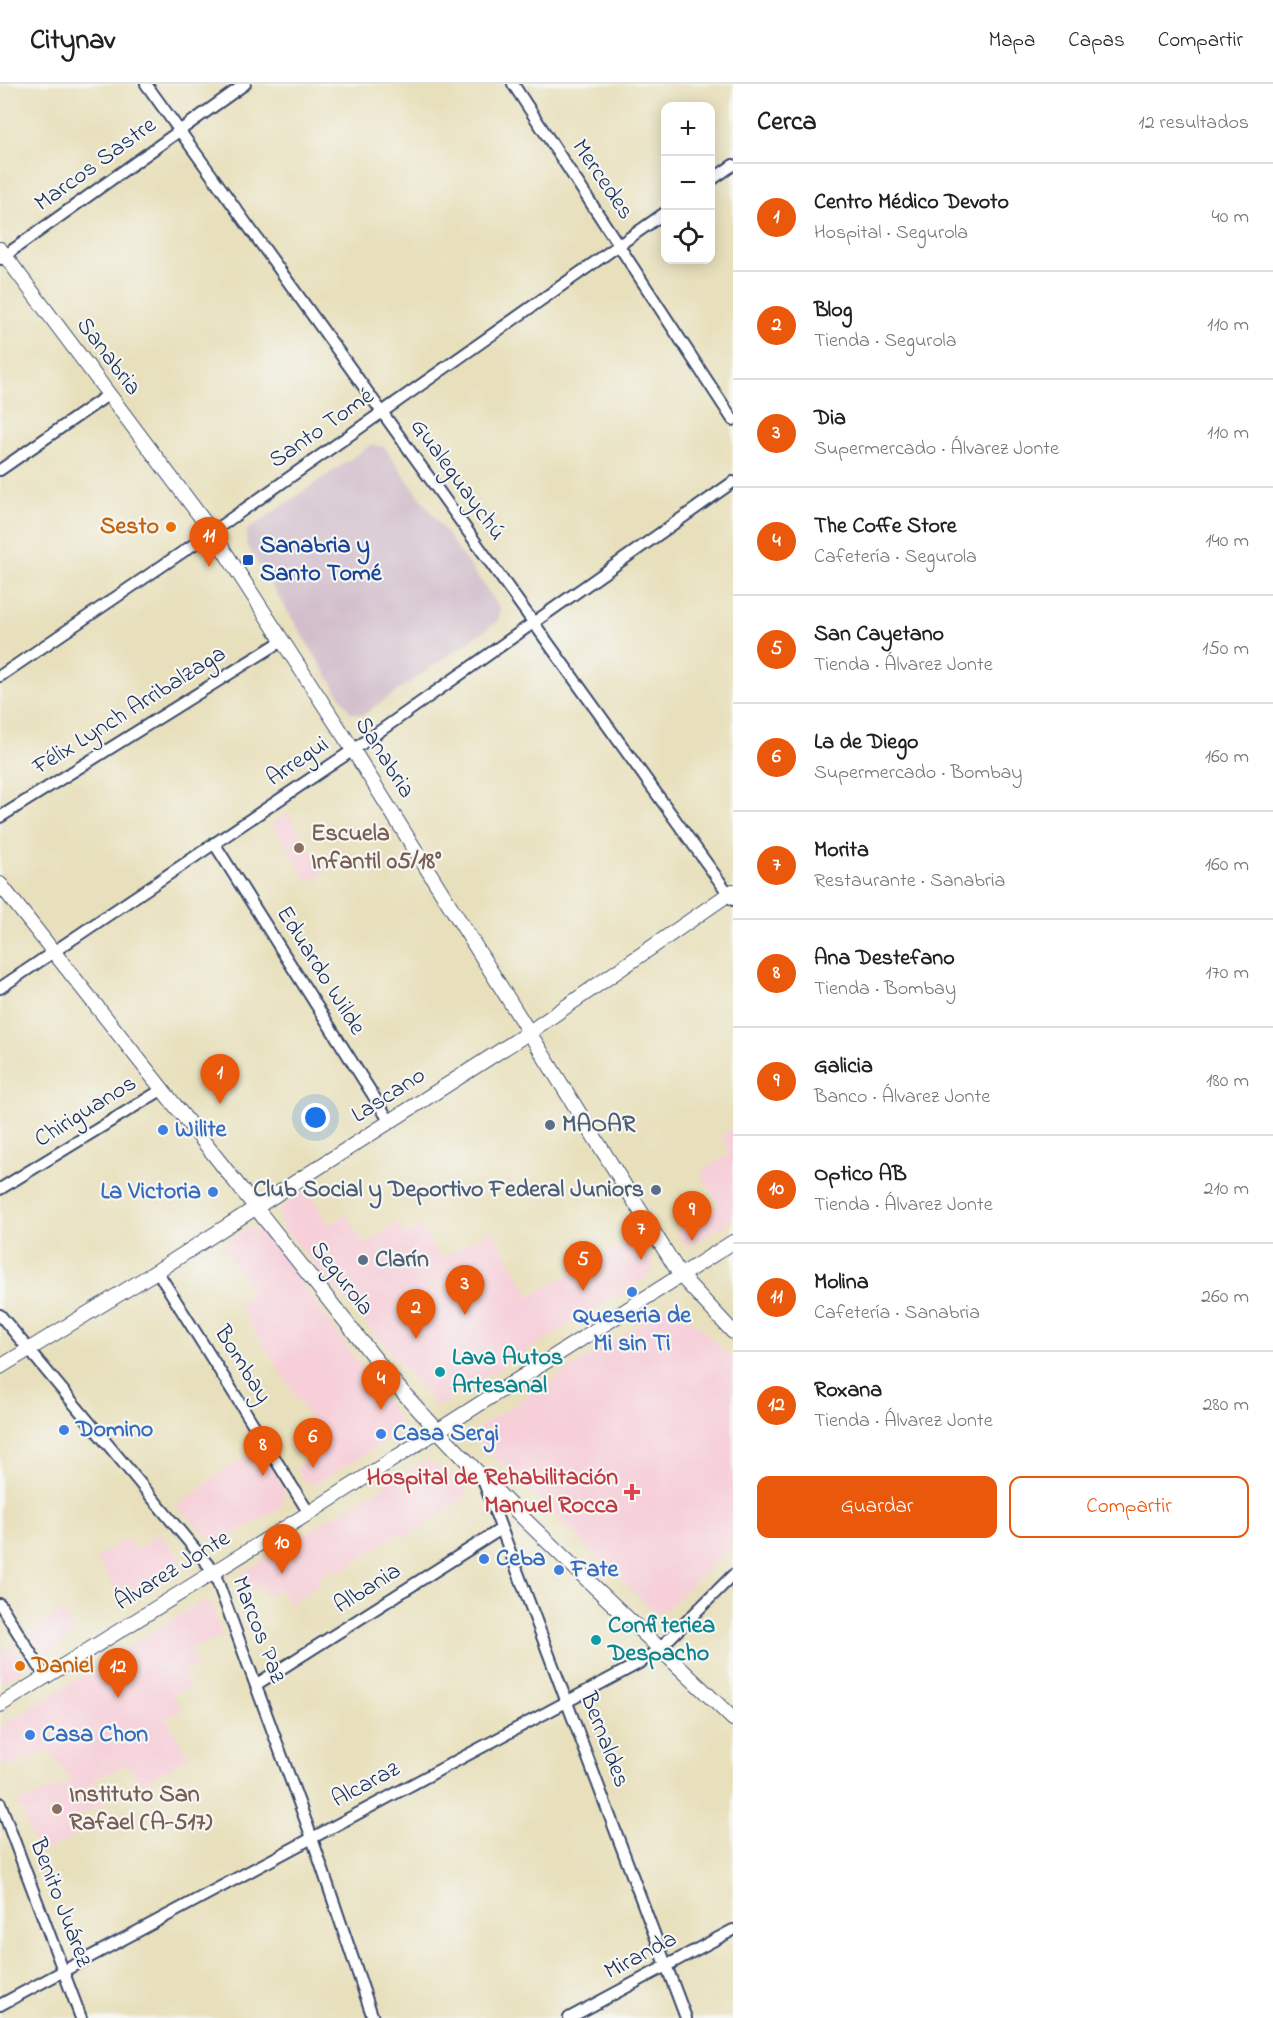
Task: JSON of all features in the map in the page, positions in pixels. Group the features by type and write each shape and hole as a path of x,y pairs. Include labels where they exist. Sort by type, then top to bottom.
{"street":[{"name":"Gualeguaychú","path":"146,84 732,895"},
{"name":"Marcos Sastre","path":"2,255 245,84"},
{"name":"Mercedes","path":"513,84 620,244 733,420"},
{"path":"715,178 733,165"},
{"name":"Santo Tomé","path":"0,676 212,532 661,215"},
{"name":"Sanabria","path":"2,255 212,532 353,750 681,1276 705,1305 733,1332"},
{"path":"0,470 108,395"},
{"name":"Arregui","path":"0,988 353,750 532,621 733,482"},
{"name":"Félix Lynch Arribalzaga","path":"0,817 282,641"},
{"name":"Eduardo Wilde","path":"214,843 390,1122"},
{"name":"Segurola","path":"0,884 392,1380 436,1431 547,1543 733,1719"},
{"name":"Lascano","path":"0,1367 157,1271 528,1034 732,895"},
{"name":"Chiriguanos","path":"0,1189 163,1089"},
{"name":"Álvarez Jonte","path":"0,1705 309,1513 733,1242"},
{"name":"Bombay","path":"157,1271 309,1513"},
{"name":"Marcos Paz","path":"0,1315 214,1572 312,1838 373,2018"},
{"name":"Bernaldes","path":"482,1477 686,2018"},
{"name":"Albania","path":"257,1684 501,1529"},
{"name":"Alcaraz","path":"0,2005 641,1662 660,1648 733,1575"},
{"path":"0,1604 45,1676"},
{"name":"Benito Juárez","path":"0,1803 81,2018"},
{"name":"Miranda","path":"569,2018 733,1930"}],"shaded area":[{"path":"371,445 384,447 500,608 498,621 363,715 350,712 246,544 247,530"},
{"name":"Escuela Infantil 05/18°","path":"288,813 325,873 308,882 272,824"},
{"path":"733,1128 733,1219 687,1248 676,1230 719,1205 700,1172 730,1153 721,1136"},
{"path":"307,1189 329,1225 346,1213 365,1245 396,1222 405,1237 420,1226 441,1259 491,1229 531,1296 636,1238 654,1263 651,1274 437,1406 282,1227 279,1218 281,1208"},
{"path":"250,1228 266,1233 401,1423 399,1433 316,1484 304,1481 295,1468 311,1457 305,1446 321,1436 238,1305 253,1293 221,1244"},
{"name":"Hospital de Rehabilitación Manuel Rocca","path":"666,1307 680,1308 733,1359 733,1545 664,1611 655,1612 477,1440 479,1427"},
{"path":"262,1447 284,1491 283,1506 218,1544 177,1507 224,1470"},
{"path":"423,1461 435,1463 469,1492 460,1501 405,1538 401,1533 338,1573 335,1568 319,1578 321,1583 290,1604 279,1588 267,1596 259,1584 246,1594 241,1580 242,1573"},
{"path":"158,1533 182,1559 180,1570 124,1603 96,1558 128,1538 137,1551"},
{"path":"200,1602 213,1605 222,1637 189,1649 199,1665 181,1673 191,1688 172,1695 183,1711 165,1718 190,1757 140,1784 127,1764 93,1780 106,1802 76,1818 82,1833 38,1855 18,1802 71,1782 50,1750 4,1768 0,1756 0,1727"},
{"path":"62,1612 76,1634 48,1653 43,1653 29,1631"},
{"path":"14,1644 22,1659 22,1670 0,1683 0,1652"}],"place":[{"name":"Sesto","path":"171,527"},
{"name":"Sanabria y Santo Tomé","path":"248,560"},
{"name":"Molina","path":"209,567"},
{"name":"Escuela Infantil 05/18°","path":"299,848"},
{"name":"Centro Médico Devoto","path":"220,1104"},
{"name":"MAOAR","path":"550,1125"},
{"name":"Wilite","path":"163,1130"},
{"name":"Club Social y Deportivo Federal Juniors","path":"656,1190"},
{"name":"La Victoria","path":"213,1192"},
{"name":"Galicia","path":"692,1241"},
{"name":"Clarín","path":"363,1260"},
{"name":"Morita","path":"641,1260"},
{"name":"San Cayetano","path":"583,1291"},
{"name":"Queseria de Mi sin Ti","path":"632,1292"},
{"name":"Dia","path":"465,1315"},
{"name":"Blog","path":"416,1339"},
{"name":"Lava Autos Artesanal","path":"440,1372"},
{"name":"The Coffe Store","path":"381,1410"},
{"name":"Domino","path":"64,1430"},
{"name":"Casa Sergi","path":"381,1434"},
{"name":"La de Diego","path":"313,1468"},
{"name":"Ana Destefano","path":"263,1476"},
{"name":"Hospital de Rehabilitación Manuel Rocca","path":"632,1492"},
{"name":"Ceba","path":"484,1559"},
{"name":"Fate","path":"559,1570"},
{"name":"Optico AB","path":"282,1574"},
{"name":"Confiteriea Despacho","path":"596,1640"},
{"name":"Daniel","path":"20,1666"},
{"name":"Roxana","path":"118,1698"},
{"name":"Casa Chon","path":"30,1735"},
{"name":"Instituto San Rafael (A-517)","path":"57,1809"}]}
